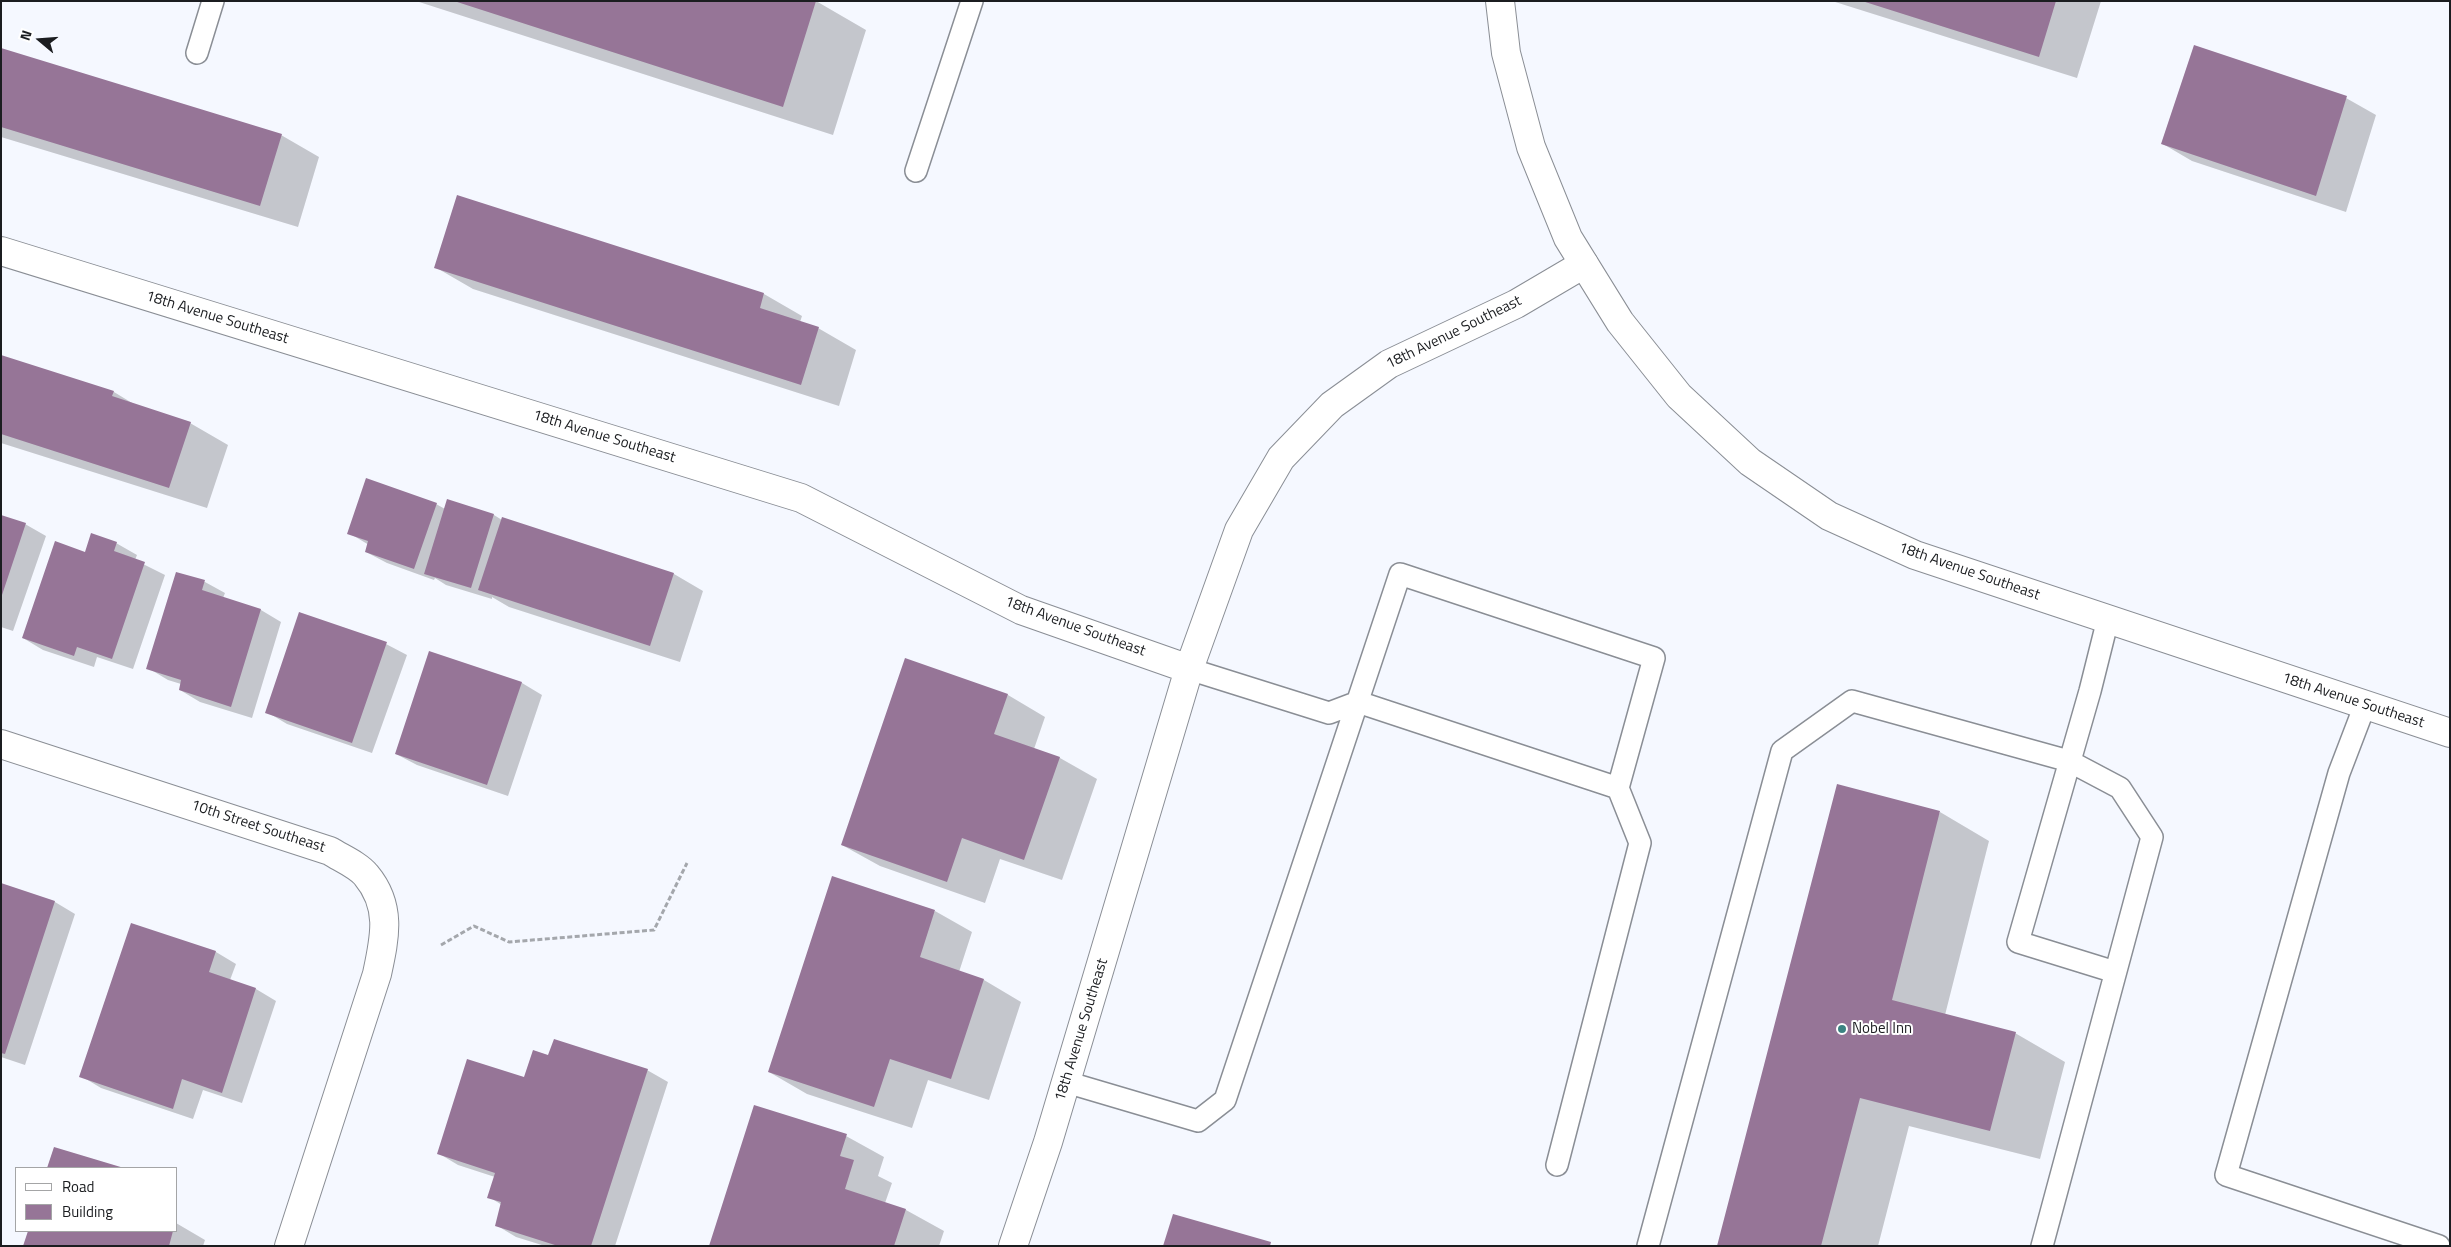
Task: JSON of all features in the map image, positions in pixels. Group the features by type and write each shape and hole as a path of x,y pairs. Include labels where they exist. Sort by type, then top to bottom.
{"street":[{"name":"18th Avenue Southeast","path":"1500,1 1506,54 1531,147 1568,238 1620,322 1679,396 1750,462 1829,516 1915,556 2450,733"},
{"name":"18th Avenue Southeast","path":"1,252 801,498 1021,610 1189,669"},
{"name":"18th Avenue Southeast","path":"1013,1246 1066,1082 1189,669 1239,530 1281,458 1332,405 1389,364 1516,304 1584,264"},
{"name":"10th Street Southeast","path":"1,744 330,851 365,874 383,902 385,936 378,974 289,1246"}],"lane":[{"path":"197,53 213,1"},
{"path":"916,171 972,1"},
{"path":"1066,1082 1198,1121 1225,1100 1400,574 1654,658 1618,788 1640,843 1557,1166"},
{"path":"2108,619 2090,692 2018,942 2115,972"},
{"path":"1189,669 1329,713 1358,702 1618,788"},
{"path":"1648,1246 1782,751 1852,701 2069,762 2120,788 2152,837 2042,1246"},
{"path":"2364,705 2339,773 2226,1175 2439,1246"}],"path":[{"path":"441,945 474,926 509,942 654,930 687,863"}],"building":[{"path":"454,1 816,1 783,107"},
{"path":"1862,1 2056,1 2039,57"},
{"path":"2194,45 2347,96 2316,196 2161,144"},
{"path":"1,48 282,134 260,206 1,127"},
{"path":"457,195 764,293 760,308 819,327 801,385 434,268"},
{"path":"1,355 114,391 112,396 191,422 169,488 1,434"},
{"path":"366,478 437,503 414,569 365,552 368,541 347,534"},
{"path":"447,499 494,514 471,588 424,574"},
{"path":"1,515 26,523 2,595 1,595"},
{"path":"502,517 674,573 650,646 478,590"},
{"path":"91,533 117,542 114,551 145,562 112,659 77,647 74,656 22,638 55,541 85,552"},
{"path":"176,572 205,580 202,590 261,609 231,707 179,690 181,680 146,669"},
{"path":"299,612 387,642 352,743 265,713"},
{"path":"429,651 522,682 487,785 395,754"},
{"path":"905,658 1008,694 994,734 1060,757 1024,860 962,838 947,882 841,845"},
{"name":"Nobel Inn","path":"1837,784 1940,811 1892,1000 2016,1032 1990,1131 1860,1098 1821,1246 1717,1246"},
{"path":"832,876 935,910 920,957 984,979 951,1079 890,1059 874,1107 768,1072"},
{"path":"1,883 55,901 5,1054 1,1053"},
{"path":"131,923 216,951 209,972 256,988 222,1093 182,1079 173,1109 79,1077"},
{"path":"554,1039 648,1069 591,1246 558,1246 495,1226 501,1202 487,1198 495,1173 437,1154 467,1059 524,1077 533,1050 548,1055"},
{"path":"754,1105 847,1134 840,1156 854,1160 845,1189 906,1209 894,1246 709,1246"},
{"path":"54,1147 121,1167 47,1167"},
{"path":"1173,1214 1271,1242 1270,1246 1163,1246"},
{"path":"28,1232 173,1232 169,1246 23,1246"}],"place":[{"name":"Nobel Inn","path":"1842,1029"}]}
